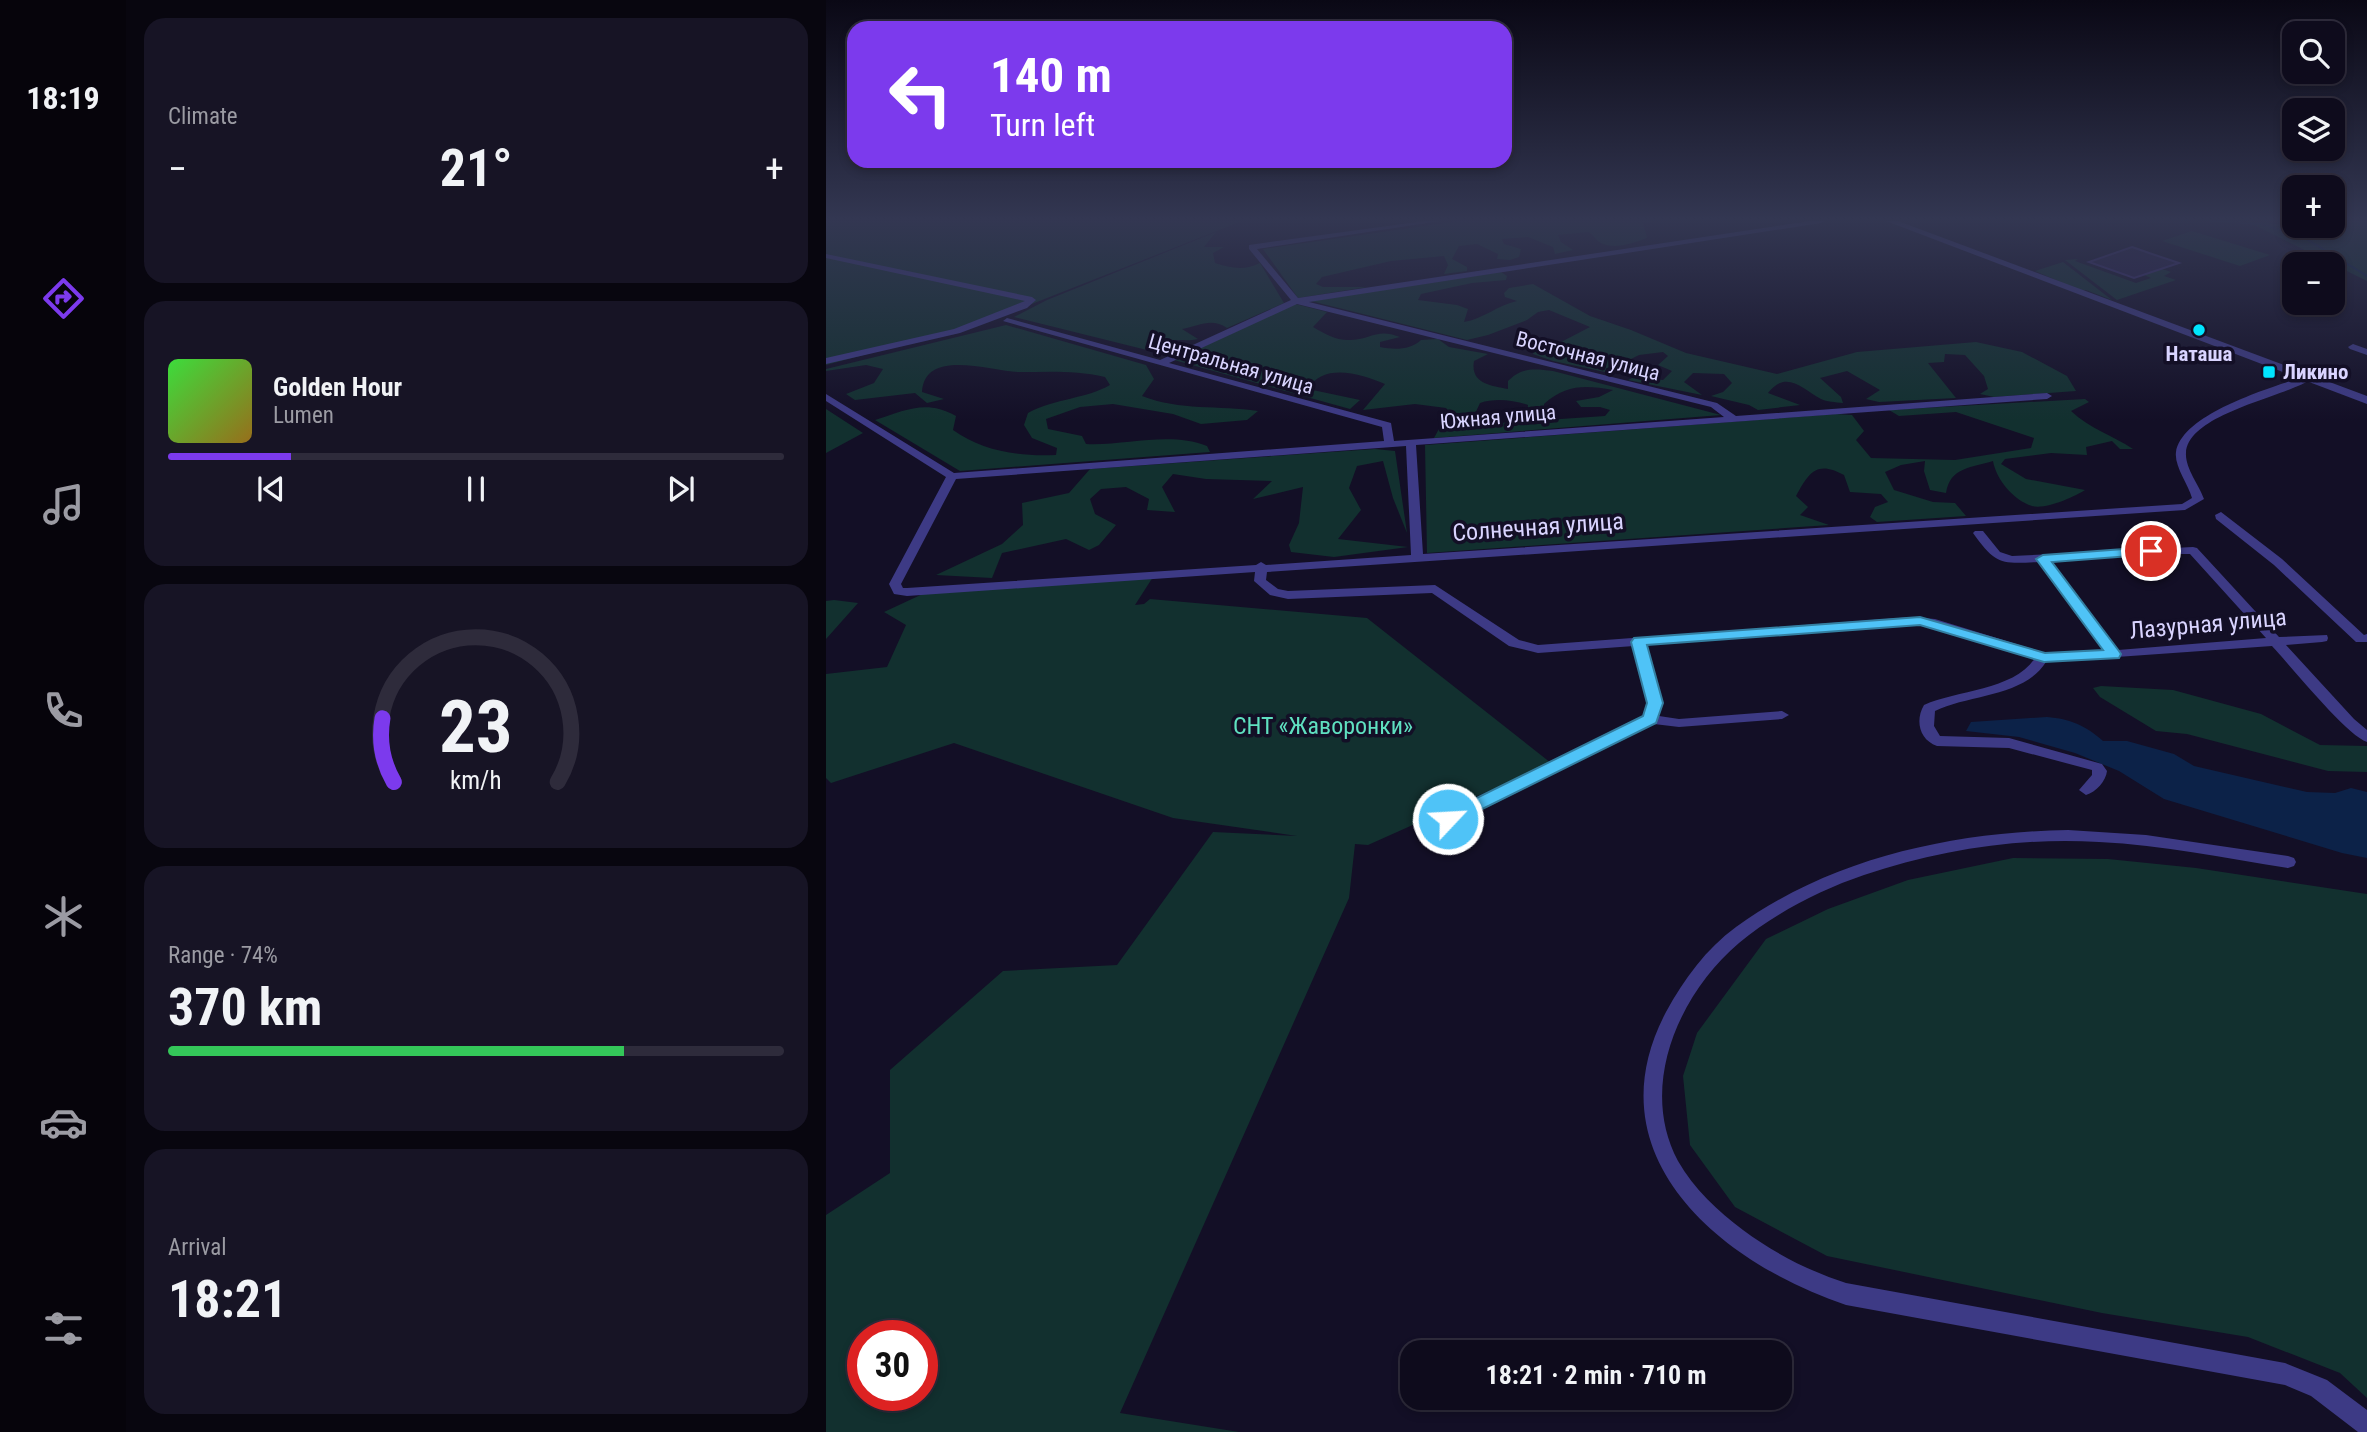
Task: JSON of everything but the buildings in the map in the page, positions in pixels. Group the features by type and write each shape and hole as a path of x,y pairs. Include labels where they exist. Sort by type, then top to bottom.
{"street":[{"path":"826,361 957,331 1024,306 1032,300 975,288"},
{"path":"1285,288 1296,301"},
{"path":"1163,362 1296,301 1382,288"},
{"path":"2070,288 2367,400"},
{"name":"Восточная улица","path":"1296,301 1714,405 1733,418"},
{"name":"Центральная улица","path":"1007,321 1387,425 1389,444"},
{"path":"2353,347 2367,352"},
{"name":"Солнечная улица","path":"952,475 895,584 898,591 2180,507 2198,500 2181,453 2185,439 2196,428 2237,406 2308,378"},
{"name":"Южная улица","path":"952,475 2047,396"},
{"path":"826,397 952,475"},
{"path":"1411,443 1417,557"},
{"path":"2221,515 2220,517 2278,562 2361,639 2367,638"},
{"path":"1979,533 1999,558 2011,560 2193,551 2349,722 2367,737"},
{"path":"2043,559 2114,654"},
{"name":"Лазурная улица","path":"1261,566 1259,581 1274,592 1288,595 1435,589 1514,643 1538,649 1920,621 2043,657 2322,638"},
{"path":"1639,642 1655,703 1651,719"},
{"path":"2043,657 2034,671 2019,680 1942,701 1929,708 1926,718 1929,732 1937,741 2010,744 2097,767 2100,771 2099,778 2087,790"},
{"path":"1425,830 1651,719 1679,723 1782,715"},
{"path":"2288,862 2151,842 2063,835 2009,838 1950,846 1856,871 1754,923 1728,943 1708,964 1675,1011 1661,1042 1651,1093 1653,1121 1663,1151 1702,1210 1732,1236 1810,1282 1846,1294 2284,1374 2319,1388 2367,1424"}],"green space":[{"path":"826,288 1073,288 984,323 826,365"},
{"path":"1077,288 1275,288 1284,303 1227,328 1210,323 1182,329 1198,339 1164,342 1171,356 1014,317"},
{"path":"1291,288 1362,288 1298,298"},
{"path":"1397,288 1450,288 1421,294 1418,300 1468,309 1464,322 1517,301 1505,297 1504,293 1509,288 1540,288 1590,316 1686,353 1777,374 1857,352 1976,342 2022,352 2067,376 2076,391 1994,397 1980,394 1988,389 1984,376 1965,355 1945,354 1944,362 1928,363 1956,398 1879,402 1866,399 1880,390 1847,371 1820,378 1841,397 1843,403 1823,400 1794,383 1781,382 1768,393 1800,405 1758,410 1749,405 1711,396 1723,392 1732,383 1724,374 1693,373 1684,382 1702,395 1628,380 1634,377 1663,380 1672,371 1658,365 1668,356 1663,352 1639,355 1605,372 1533,354 1534,349 1563,341 1590,327 1549,310 1538,312 1527,320 1488,335 1467,340 1311,301"},
{"path":"2075,288 2096,288 2112,300 2086,290"},
{"path":"2101,288 2153,288 2117,300"},
{"path":"1295,304 1327,312 1313,327 1336,338 1351,340 1380,334 1400,337 1380,342 1380,347 1391,349 1412,346 1421,340 1438,339 1449,347 1488,354 1474,361 1475,374 1483,382 1495,386 1508,389 1508,381 1523,371 1553,371 1721,415 1434,438 1440,427 1605,416 1610,410 1581,407 1576,401 1599,397 1613,390 1594,387 1568,389 1544,404 1545,413 1527,417 1528,405 1504,400 1486,401 1480,403 1473,418 1457,421 1446,408 1415,404 1363,410 1385,384 1354,374 1323,375 1308,389 1360,400 1350,409 1174,360"},
{"path":"1006,325 1146,365 1154,379 1142,396 1156,401 1185,406 1258,411 1247,420 1201,424 1173,414 1113,404 1080,407 1046,419 1048,429 1082,436 1086,444 1178,440 1207,446 1210,452 960,471 875,420 916,408 935,408 956,416 953,430 976,443 1015,454 1056,455 1057,448 1032,438 1024,425 1028,413 1110,385 1105,377 1084,373 1019,372 962,365 935,370 926,378 922,392 944,399 927,403 915,393 855,400 846,394 874,383 883,369 866,365 826,371"},
{"path":"2085,399 2089,402 2071,411 2086,423 2133,449 2120,449 2112,441 2086,447 2087,455 2051,453 2005,459 2001,464 2026,479 2085,490 2052,505 2032,506 2018,499 2002,482 1993,461 1957,473 1948,484 1946,493 1930,490 1924,471 1925,461 1901,465 1885,472 1894,490 1933,502 1955,503 1966,516 1877,522 1870,517 1875,507 1888,502 1881,494 1850,492 1844,475 1820,469 1805,480 1796,496 1808,507 1800,515 1829,525 1427,553 1425,445 1836,414 1852,415 1864,431 1856,440 1871,458 1955,460 2031,448 2034,438 1956,412 1899,416 1889,410"},
{"path":"826,409 863,433 826,453"},
{"path":"1375,449 1395,451 1407,533 1393,498 1383,461 1357,466 1349,488 1361,510 1338,539 1408,547 1334,557 1291,552 1289,545 1299,523 1303,487 1253,499 1272,481 1206,479 1173,474 1162,487 1175,512 1147,510 1149,499 1126,487 1101,489 1090,499 1095,514 1116,525 1099,545 1089,550 1066,539 1002,553 992,578 936,575 1002,544 1023,525 1022,503 1069,493 1090,469"},
{"name":"СНТ «Жаворонки»","path":"1153,577 1135,605 1144,604 1150,599 1367,618 1551,763 1368,845 1355,844 1349,898 1120,1413 1239,1432 826,1432 826,1215 890,1173 890,1070 1003,971 1117,965 1213,832 1297,836 1173,818 954,743 831,783 826,778 826,674 887,667 906,625 884,612 927,592"},
{"path":"826,601 858,603 826,639"},
{"path":"2101,686 2173,690 2261,714 2320,745 2367,746 2367,772 2328,771 2187,734 2156,731 2100,697 2093,688"},
{"path":"2013,858 2108,859 2196,868 2367,894 2367,1398 2340,1373 2248,1337 2102,1313 1827,1256 1735,1207 1690,1145 1683,1076 1697,1033 1766,939 1828,909 1908,880"}],"water":[{"path":"2047,717 2077,724 2103,741 2127,741 2174,754 2194,766 2307,792 2335,793 2351,788 2367,792 2367,858 2342,853 2164,799 2119,771 2075,753 2019,737 1966,731 1971,722"}],"place":[{"name":"Наташа","path":"2199,330"},
{"name":"Ликино","path":"2269,372"}],"route":[{"path":"1448,819 1648,722 1654,713 1655,703 1639,642 1920,621 2044,658 2114,654 2043,559 2151,551"}]}
